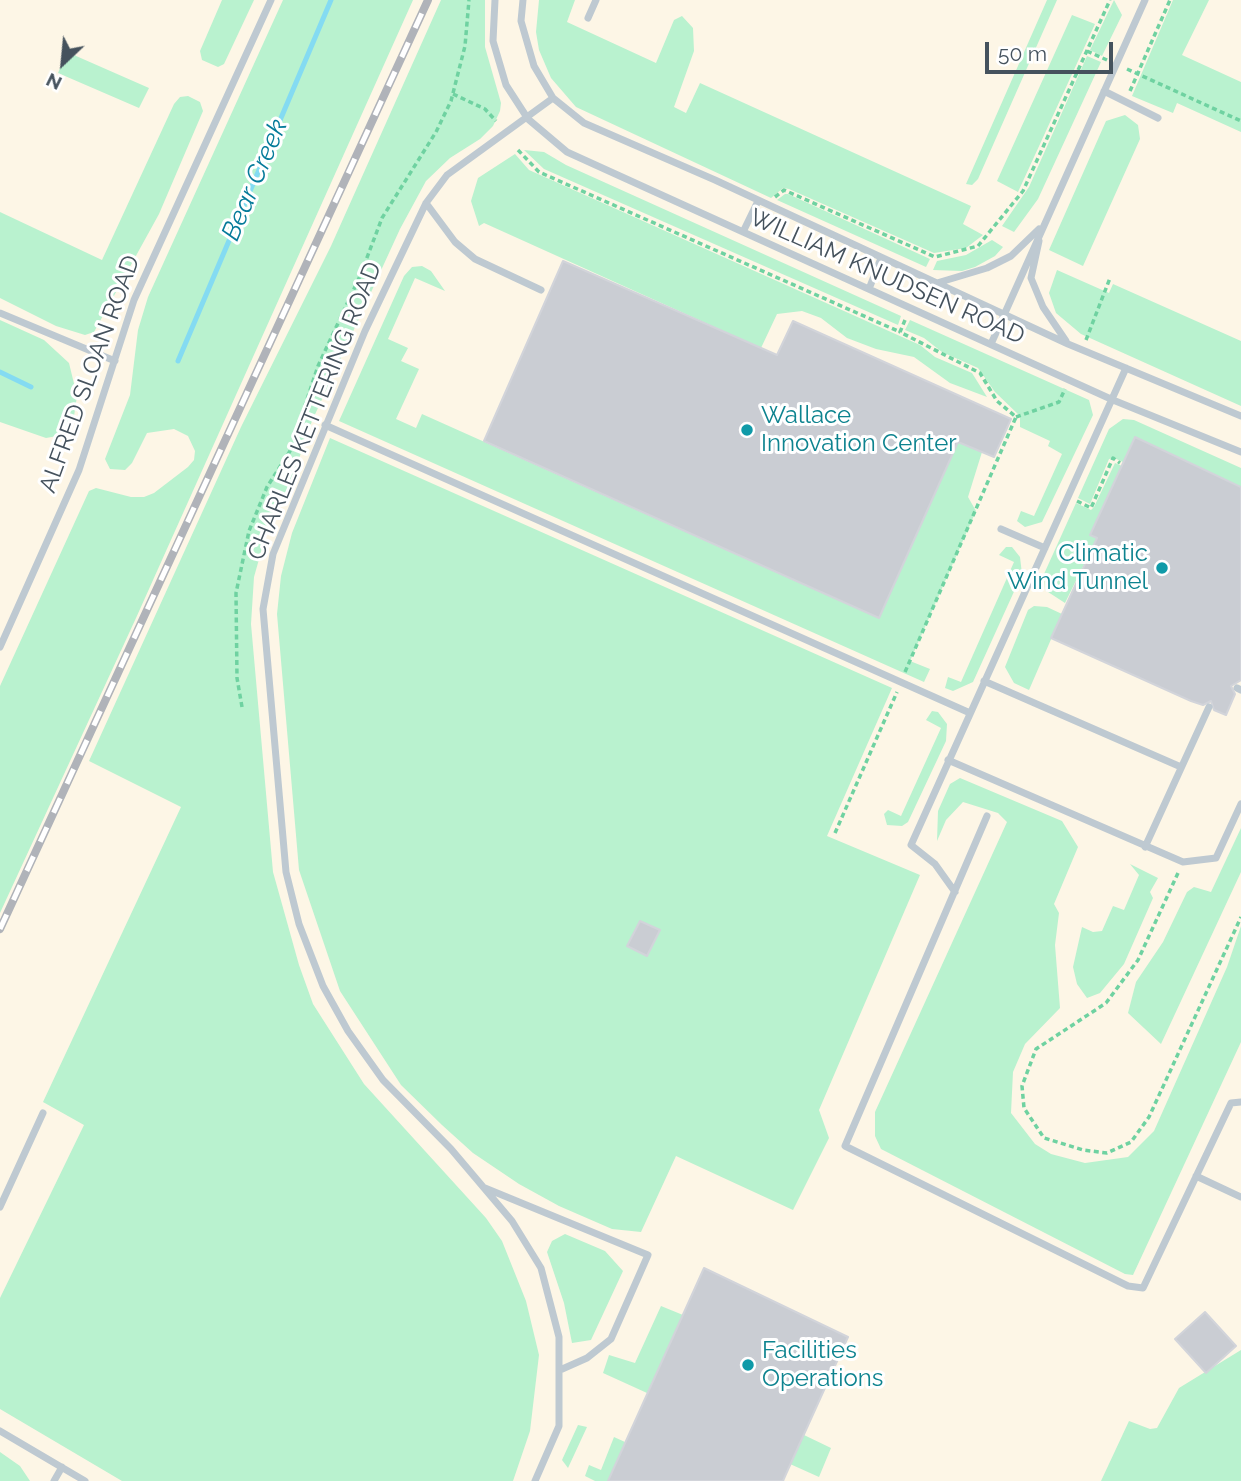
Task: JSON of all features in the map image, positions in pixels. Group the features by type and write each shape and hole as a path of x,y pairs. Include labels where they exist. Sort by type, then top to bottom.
{"lane":[{"name":"ALFRED SLOAN ROAD","path":"0,648 79,470 134,300 271,0"},
{"path":"495,0 496,52 506,85 528,119"},
{"path":"523,0 521,21 526,48 553,98"},
{"path":"588,18 596,0"},
{"path":"991,344 1145,0"},
{"path":"1104,91 1158,118"},
{"name":"CHARLES KETTERING ROAD","path":"535,1481 559,1426 559,1337 541,1268 512,1221 451,1149 383,1080 348,1031 323,986 299,924 286,872 263,609 273,554 365,331 426,203 447,175 528,119 553,98"},
{"name":"WILLIAM KNUDSEN ROAD","path":"553,98 584,124 1068,344 1241,416"},
{"name":"WILLIAM KNUDSEN ROAD","path":"528,119 566,152 1114,400 1241,452"},
{"path":"743,232 758,201"},
{"path":"426,203 455,242 474,259 541,290"},
{"path":"936,283 987,268 1011,256 1042,226"},
{"path":"1042,226 1031,278 1043,307 1068,344"},
{"path":"869,289 881,258"},
{"path":"0,313 115,361"},
{"path":"955,892 935,864 911,845 1114,400 1126,368"},
{"path":"325,425 970,713"},
{"path":"1001,529 1045,548"},
{"path":"984,681 1181,767"},
{"path":"1145,847 1209,707"},
{"path":"948,760 1183,862 1216,858 1241,804"},
{"path":"987,816 845,1146 1128,1286 1143,1287 1231,1103 1241,1102"},
{"path":"0,1207 43,1113"},
{"path":"1196,1176 1241,1197"},
{"path":"481,1186 648,1255 611,1339 587,1358 560,1370"},
{"path":"0,1431 85,1481"},
{"path":"54,1481 62,1467"}],"path":[{"path":"242,707 237,678 236,593 254,514 289,452 318,366 360,276 382,218 436,132 453,94 465,47 469,0"},
{"path":"769,206 784,190 934,257 978,246 1023,191 1110,0"},
{"path":"1127,103 1170,0"},
{"path":"1087,51 1241,121"},
{"path":"453,94 485,109 496,121"},
{"path":"518,150 538,172 900,332 980,373 997,401 1016,417"},
{"path":"930,268 934,257"},
{"path":"1085,342 1110,278"},
{"path":"900,332 905,320"},
{"path":"835,833 1016,417 1059,402 1065,389"},
{"path":"1069,497 1091,508 1113,458 1120,463"},
{"path":"1183,862 1138,960 1106,1003 1036,1049 1022,1086 1024,1108 1044,1138 1083,1150 1107,1153 1131,1142 1149,1117 1241,918"}],"shaded area":[{"path":"0,0 1241,0 1241,1481 0,1481"}],"green space":[{"path":"222,0 254,0 224,64 218,67 202,60 200,51"},
{"path":"283,0 413,0 136,618 0,913 0,686 89,491 96,488 131,497 144,497 154,493 194,460 195,451 188,436 174,429 147,433 132,463 125,470 110,469 105,459 130,395 138,330 148,297"},
{"path":"441,0 485,0 485,47 501,103 500,111 493,126 480,139 450,158 426,181 400,229 312,421 293,476 265,538 254,577 251,624 273,872 299,965 313,1004 364,1084 486,1218 502,1241 526,1301 539,1355 530,1431 513,1481 122,1481 0,1409 0,1298 84,1125 43,1102 181,807 89,761 241,427 331,246"},
{"path":"539,0 575,0 567,22 656,63 674,20 682,16 693,28 694,51 674,107 686,113 700,83 971,206 963,224 983,235 966,248 934,253 789,189 783,188 771,198 576,107 551,78 539,50 536,32"},
{"path":"1047,0 1057,0 978,179 972,185 966,184"},
{"path":"1114,0 1122,15 1102,56 1090,50"},
{"path":"1173,0 1209,0 1182,55 1241,82 1241,132 1177,103 1173,113 1132,96"},
{"path":"1072,15 1095,24 1018,192 997,181"},
{"path":"67,52 149,88 139,108 58,73"},
{"path":"1087,56 1101,62 1038,199 1014,232 1002,226 1029,187"},
{"path":"188,96 200,102 203,111 159,214 94,332 85,335 56,326 0,298 0,212 102,260 174,104 180,97"},
{"path":"1125,115 1138,125 1140,139 1083,266 1049,250 1106,121"},
{"path":"524,150 544,152 566,165 901,316 898,325 544,169"},
{"path":"515,154 529,170 920,345 935,357 972,373 987,397 950,383 914,357 876,349 847,338 821,318 802,311 777,314 761,348 484,223 479,226 471,201 478,178"},
{"path":"785,194 930,259 926,267 777,200"},
{"path":"992,240 1003,247 995,256 975,267 962,271 933,270 937,261 966,255"},
{"path":"422,266 431,271 445,291 415,278 388,339 408,348 401,361 419,369 396,419 416,428 422,414 878,618 958,442 982,452 968,497 976,511 910,661 930,669 924,682 339,421 404,276 412,267"},
{"path":"1057,270 1109,293 1113,284 1241,341 1241,406 1081,334 1056,313 1049,293"},
{"path":"0,320 44,340 69,363 77,396 73,423 63,435 46,438 0,422"},
{"path":"910,320 1089,400 1093,415 1042,522 1025,527 1017,521 1021,511 1034,516 1062,454 1048,446 1050,441 1020,427 1020,416 995,392 978,368 942,352 924,338 905,330"},
{"path":"1123,419 1134,420 1241,468 1241,487 1135,437 1123,462 1109,459 1090,504 1078,498 1109,429"},
{"path":"330,438 892,688 827,836 920,875 819,1110 829,1138 793,1210 676,1156 641,1232 612,1229 559,1206 519,1184 473,1153 401,1085 340,991 299,870 277,614 281,576 292,533"},
{"path":"1115,463 1122,466 1090,534 1097,538 1065,603 1045,590 1044,574 1076,503 1091,510 1094,507"},
{"path":"1006,547 1012,547 1020,557 1022,574 973,682 953,691 945,688 948,677 961,682 1014,562 999,555"},
{"path":"1034,606 1047,607 1062,614 1029,690 1014,683 1005,667 1028,610"},
{"path":"932,711 938,712 947,724 946,741 908,822 902,826 887,825 884,814 888,810 901,816 941,728 926,720"},
{"path":"960,778 1062,821 1078,847 1054,904 1059,913 1055,945 1060,1008 1025,1044 1013,1072 1011,1113 1035,1144 1051,1154 1085,1163 1128,1157 1154,1131 1227,967 1241,926 1241,1042 1133,1275 1125,1274 881,1149 875,1136 875,1112 1007,822 998,813 963,802 946,820 937,841 938,811 950,784"},
{"path":"1241,828 1241,872 1161,1044 1128,1013 1136,982 1163,942 1187,892 1194,887 1211,892"},
{"path":"1130,864 1158,878 1150,892 1153,898 1124,964 1100,993 1087,998 1077,984 1073,967 1082,927 1093,932 1102,931 1113,906 1124,910 1139,875"},
{"path":"565,1234 605,1251 623,1271 591,1340 572,1343 564,1303 547,1252 552,1241"},
{"path":"661,1306 683,1315 647,1393 603,1373 609,1355 635,1363"},
{"path":"1241,1350 1241,1481 1101,1481 1129,1421 1150,1429 1157,1428 1179,1388"},
{"path":"578,1425 587,1427 568,1468 562,1460"},
{"path":"804,1435 831,1448 819,1477 790,1464"},
{"path":"614,1437 625,1442 608,1481 595,1481 585,1476 589,1465 601,1470"},
{"path":"0,1452 20,1466 30,1481 0,1481"}],"building":[{"name":"Wallace Innovation Center","path":"563,261 777,355 793,321 1011,419 994,457 958,442 879,618 484,441"},
{"name":"Climatic Wind Tunnel","path":"1135,437 1241,487 1241,680 1231,686 1235,694 1226,715 1214,710 1211,701 1203,705 1191,701 1051,638 1097,538 1090,535"},
{"path":"640,921 660,930 647,956 627,946"},
{"name":"Facilities Operations","path":"704,1268 848,1337 783,1481 608,1481"},
{"path":"1205,1312 1236,1346 1206,1373 1175,1339"}],"waterway":[{"name":"Bear Creek","path":"178,361 331,0"},
{"name":"Bear Creek","path":"0,372 31,387"}],"railway":[{"path":"0,929 428,0"}],"place":[{"name":"Wallace Innovation Center","path":"747,430"},
{"name":"Climatic Wind Tunnel","path":"1162,568"},
{"name":"Facilities Operations","path":"748,1365"}]}
